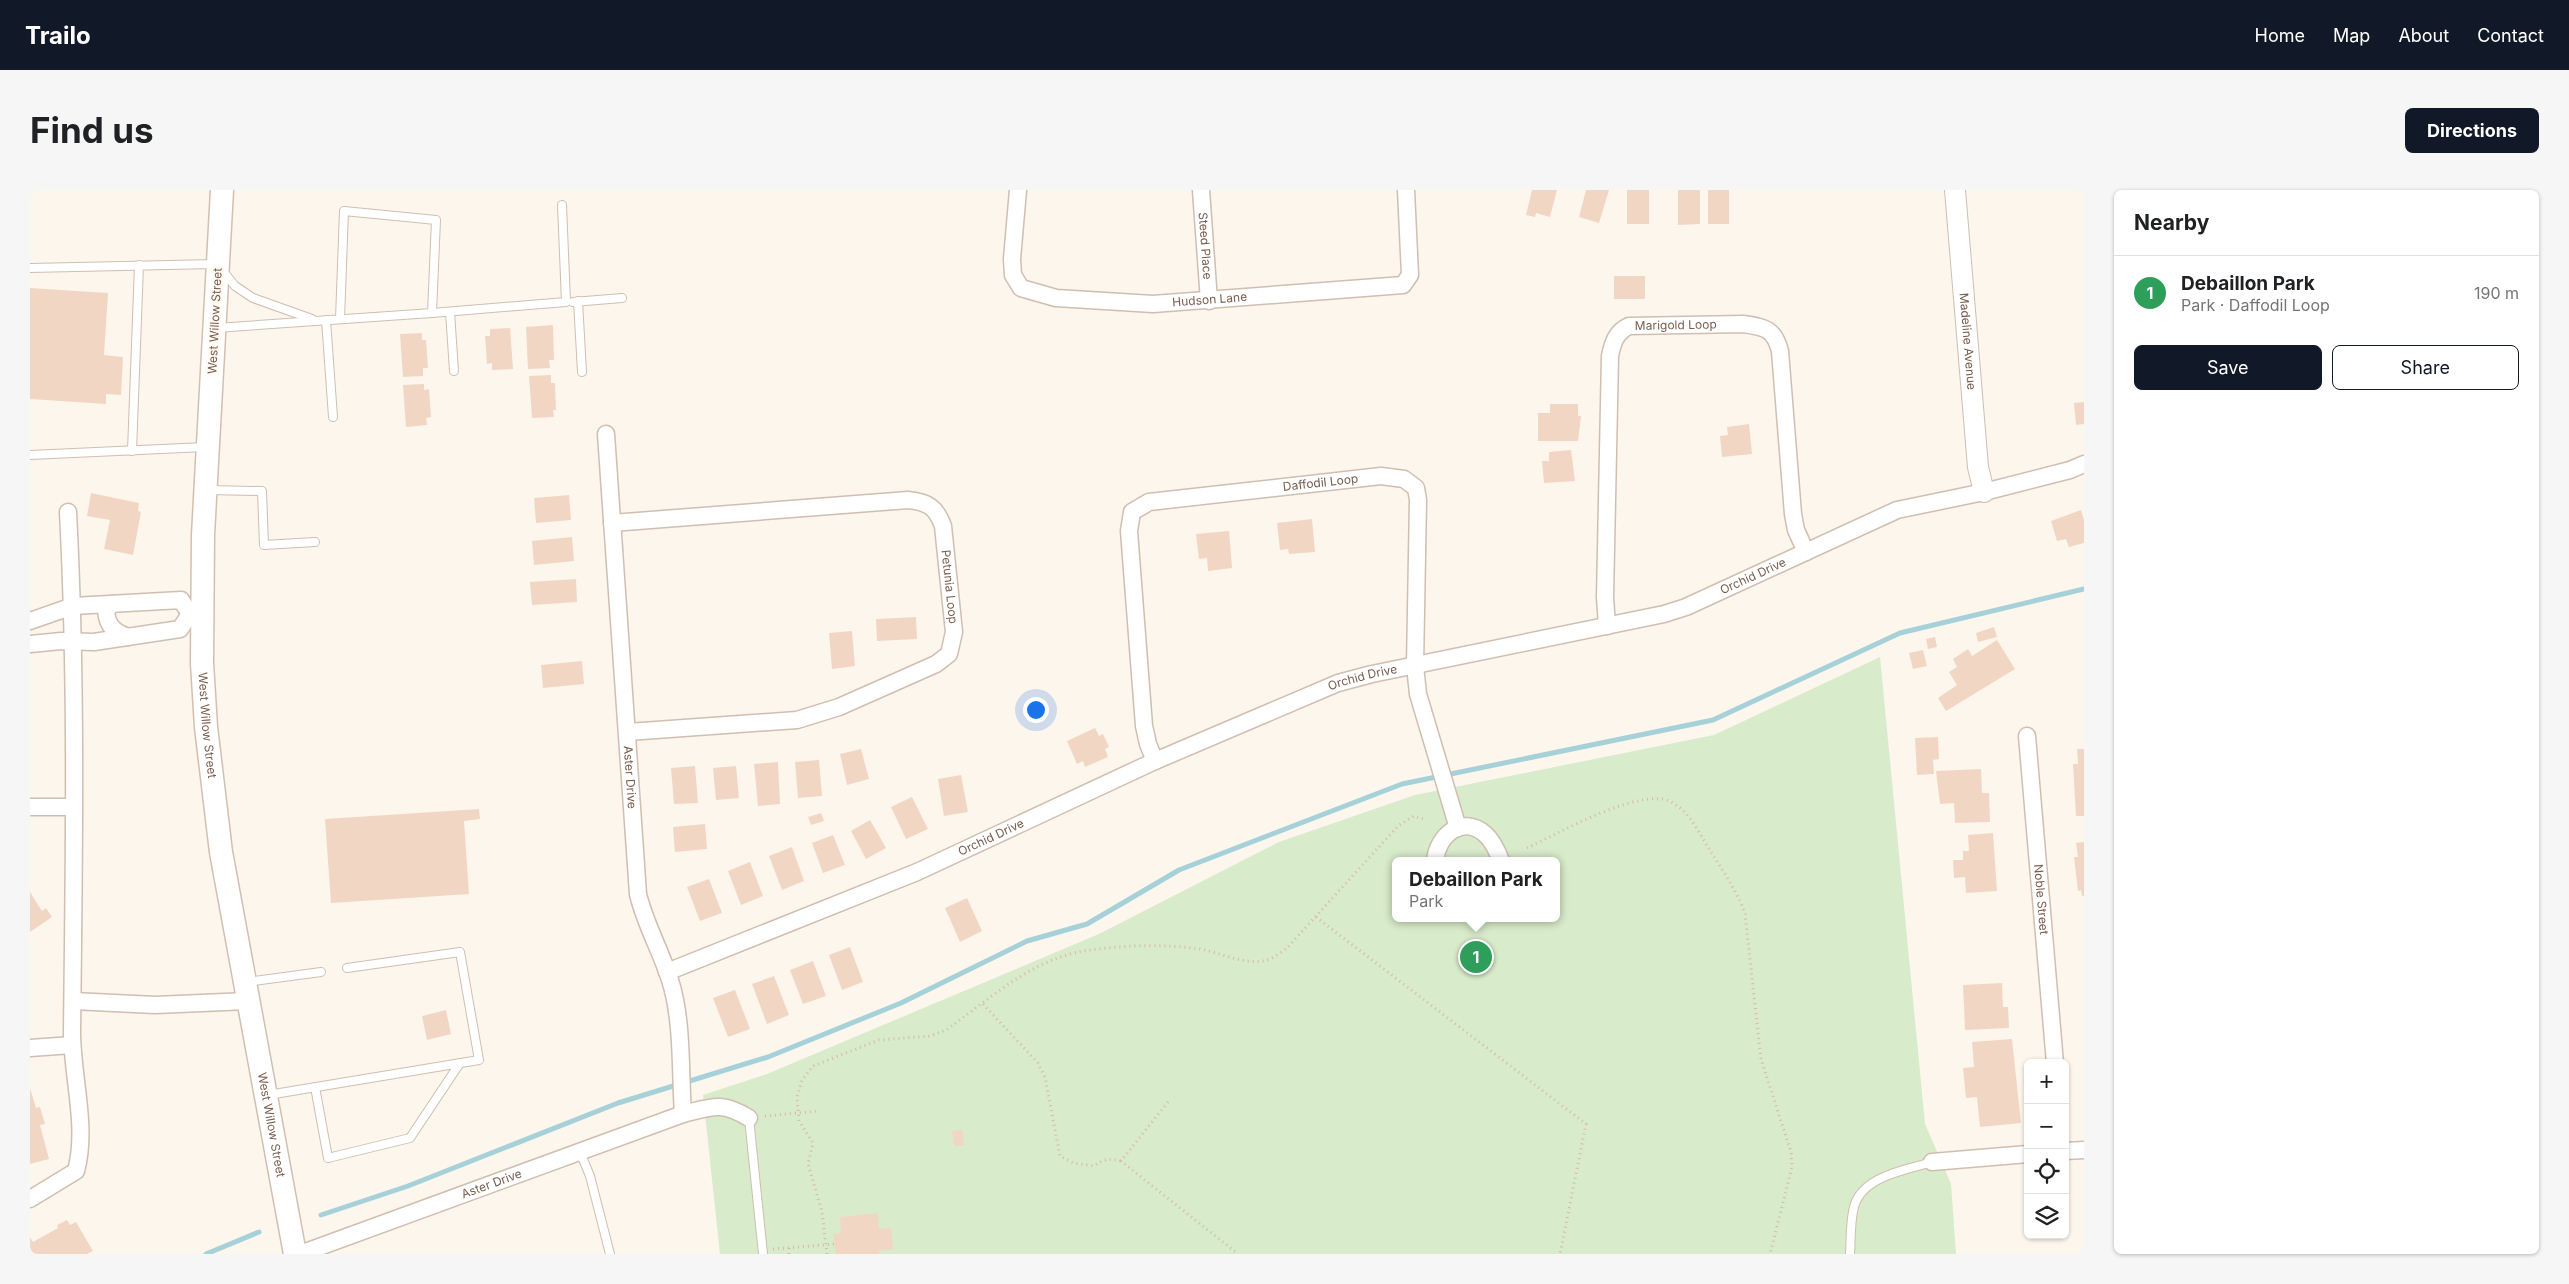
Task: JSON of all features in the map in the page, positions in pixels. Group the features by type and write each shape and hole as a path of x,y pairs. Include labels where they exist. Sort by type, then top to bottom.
{"main road":[{"name":"West Willow Street","path":"222,190 196,614 212,788 221,852 295,1254"}],"street":[{"name":"Hudson Lane","path":"1018,190 1012,259 1013,275 1021,288 1056,298 1153,304 1403,286 1410,275 1406,190"},
{"name":"Steed Place","path":"1201,190 1209,301"},
{"name":"Madeline Avenue","path":"1955,190 1978,466 1984,492"},
{"name":"Marigold Loop","path":"1607,626 1605,597 1610,356 1615,337 1622,329 1630,326 1744,324 1759,326 1772,332 1780,351 1793,514 1796,530 1806,552"},
{"name":"Aster Drive","path":"606,434 638,894 641,908 667,972 674,998 683,1114"},
{"name":"Orchid Drive","path":"667,972 917,872 1156,761 1338,683 1638,620 1686,607 1897,510 1984,492 2070,470 2084,464"},
{"name":"Daffodil Loop","path":"1156,761 1148,744 1144,726 1129,532 1132,512 1149,502 1380,476 1404,479 1412,483 1416,488 1418,500 1416,666 1418,694 1458,828"},
{"name":"Petunia Loop","path":"612,523 908,500 932,505 937,511 943,526 954,632 949,654 941,662 839,707 797,720 628,732"},
{"path":"30,1200 76,1171 82,1152 72,1045 74,641 68,512"},
{"path":"30,621 73,606 180,600 196,614 180,630 94,642 74,641 30,644"},
{"path":"112,604 106,610 107,621 114,632 128,637"},
{"name":"Noble Street","path":"2028,736 2055,1059"},
{"path":"30,807 73,807"},
{"path":"1435,857 1436,847 1445,835 1458,828 1472,828 1483,832 1493,843 1499,857"},
{"path":"73,1001 155,1005 247,992"},
{"path":"30,1048 72,1045"},
{"name":"Aster Drive","path":"300,1254 683,1114 724,1107 732,1108 749,1118"},
{"path":"2069,1151 2084,1150"},
{"path":"1932,1162 2024,1154"}],"lane":[{"path":"562,205 566,302"},
{"path":"340,319 344,211 436,220 432,313"},
{"path":"30,268 218,264 235,286 253,298 316,321"},
{"path":"132,451 138,265"},
{"path":"214,328 622,298"},
{"path":"578,301 582,372"},
{"path":"450,312 454,372"},
{"path":"326,320 333,417"},
{"path":"30,455 207,447"},
{"path":"205,490 262,491 264,545 315,542"},
{"path":"266,1095 479,1060 460,952 348,968"},
{"path":"247,992 321,972"},
{"path":"315,1088 328,1158 410,1138 460,1063"},
{"path":"749,1118 762,1252"},
{"path":"580,1152 590,1176 610,1254"},
{"path":"1850,1254 1854,1206 1864,1189 1882,1178 1932,1162"}],"path":[{"path":"1526,848 1632,801 1652,799 1669,801 1687,813 1739,898 1745,914 1761,1059 1791,1152 1792,1167 1770,1254"},
{"path":"827,1254 822,1212 808,1164 812,1143 799,1121 798,1113 797,1097 802,1080 814,1066 879,1040 930,1036 946,1030 1034,967 1051,959 1090,950 1164,946 1201,950 1244,961 1264,962 1286,949 1398,826 1414,816 1426,820"},
{"path":"1316,917 1586,1124 1560,1254"},
{"path":"983,1004 1038,1063 1045,1076 1060,1156 1073,1163 1094,1166 1102,1160 1121,1161 1238,1254"},
{"path":"1121,1161 1168,1102"},
{"path":"749,1118 818,1111"},
{"path":"762,1252 835,1244"},
{"path":"789,1248 790,1254"}],"green space":[{"path":"1880,657 1925,1124 1951,1184 1956,1254 720,1254 703,1095 767,1074 1099,934 1279,842 1415,795 1714,735"}],"building":[{"path":"1532,190 1557,190 1550,217 1536,213 1535,217 1526,215"},
{"path":"1586,190 1609,190 1599,223 1579,217"},
{"path":"1627,190 1649,190 1649,224 1627,224"},
{"path":"1678,190 1700,190 1700,224 1678,225"},
{"path":"1708,190 1729,190 1729,224 1708,224"},
{"path":"1614,276 1645,276 1645,299 1614,299"},
{"path":"30,288 108,293 104,355 123,357 121,395 106,394 106,404 30,399"},
{"path":"553,325 554,360 549,360 550,368 528,369 526,327"},
{"path":"510,328 513,369 492,370 492,363 487,364 485,336 490,336 490,329"},
{"path":"422,333 422,340 426,340 428,368 423,368 423,376 403,377 400,334"},
{"path":"551,375 551,383 555,383 556,410 553,410 554,417 532,418 529,376"},
{"path":"424,384 424,390 429,389 431,417 426,418 427,425 406,427 403,385"},
{"path":"2084,402 2084,424 2076,425 2074,403"},
{"path":"1550,404 1578,404 1578,416 1581,416 1578,441 1538,441 1538,413 1550,413"},
{"path":"1749,424 1752,454 1722,457 1720,436 1728,435 1727,427"},
{"path":"1571,450 1575,481 1544,483 1542,461 1549,461 1549,452"},
{"path":"91,493 139,503 138,511 141,512 133,555 104,549 110,520 87,516"},
{"path":"569,495 571,520 536,523 534,498"},
{"path":"2081,510 2084,520 2084,543 2069,547 2066,539 2057,541 2051,521"},
{"path":"1312,519 1315,552 1289,554 1288,549 1280,550 1277,523"},
{"path":"1229,531 1232,568 1208,571 1207,558 1199,559 1196,534"},
{"path":"572,537 574,561 534,565 532,541"},
{"path":"576,579 577,602 532,605 530,582"},
{"path":"916,617 917,639 877,641 876,619"},
{"path":"1994,627 1997,637 1978,642 1976,633"},
{"path":"852,631 855,666 832,669 829,633"},
{"path":"1935,637 1937,647 1928,649 1926,639"},
{"path":"1997,640 2015,669 1946,711 1938,698 1957,685 1949,672 1957,667 1953,659 1968,649 1972,656"},
{"path":"1923,650 1927,666 1913,669 1909,653"},
{"path":"582,661 584,684 543,688 541,665"},
{"path":"1095,728 1099,736 1103,734 1109,747 1105,749 1108,757 1085,767 1083,761 1077,764 1067,741"},
{"path":"1938,737 1939,759 1933,760 1934,774 1917,775 1915,738"},
{"path":"861,749 869,779 847,785 840,754"},
{"path":"2077,749 2084,749 2084,816 2076,816 2073,764 2078,764"},
{"path":"819,760 822,796 798,798 795,762"},
{"path":"778,762 780,804 758,806 754,764"},
{"path":"695,766 698,803 674,804 671,768"},
{"path":"736,766 739,798 716,800 713,768"},
{"path":"1981,769 1982,793 1989,793 1990,822 1955,823 1954,803 1940,804 1936,771"},
{"path":"961,775 968,812 944,816 938,779"},
{"path":"912,797 928,829 906,839 891,807"},
{"path":"479,809 480,819 464,821 469,894 331,903 325,819"},
{"path":"821,813 824,821 811,825 808,817"},
{"path":"870,820 886,848 866,859 851,831"},
{"path":"705,824 707,849 675,852 673,827"},
{"path":"1993,833 1997,891 1966,893 1965,877 1954,878 1953,860 1963,860 1963,851 1969,851 1968,835"},
{"path":"833,835 845,865 823,873 812,843"},
{"path":"2084,842 2084,896 2082,896 2081,890 2078,891 2074,857 2078,857 2076,843"},
{"path":"792,847 804,881 782,890 769,856"},
{"path":"750,862 763,896 741,905 728,871"},
{"path":"709,879 722,913 700,921 687,887"},
{"path":"30,892 42,911 46,908 52,917 30,932"},
{"path":"967,898 982,931 960,942 945,908"},
{"path":"850,947 863,982 842,990 829,955"},
{"path":"813,961 826,996 803,1004 790,970"},
{"path":"774,976 789,1015 767,1024 752,984"},
{"path":"2002,983 2003,1007 2008,1007 2009,1028 1965,1030 1963,985"},
{"path":"735,990 750,1029 728,1037 713,998"},
{"path":"446,1010 451,1034 427,1040 422,1016"},
{"path":"2012,1039 2021,1123 1980,1127 1977,1097 1966,1098 1963,1068 1974,1067 1972,1042"},
{"path":"30,1088 36,1108 40,1107 45,1124 40,1125 49,1159 30,1164"},
{"path":"962,1130 964,1145 954,1146 952,1131"},
{"path":"878,1213 879,1229 891,1228 893,1249 879,1251 879,1254 836,1254 833,1234 841,1233 840,1217"},
{"path":"67,1220 70,1225 76,1222 93,1251 87,1254 30,1254 30,1237 33,1242 58,1228 57,1225"}],"waterway":[{"path":"321,1215 408,1186 618,1103 768,1057 901,1003 1027,941 1087,924 1179,870 1402,784 1713,720 1900,633 2084,589"},
{"path":"206,1254 259,1232"}],"place":[{"name":"Debaillon Park","path":"1476,957"}]}
